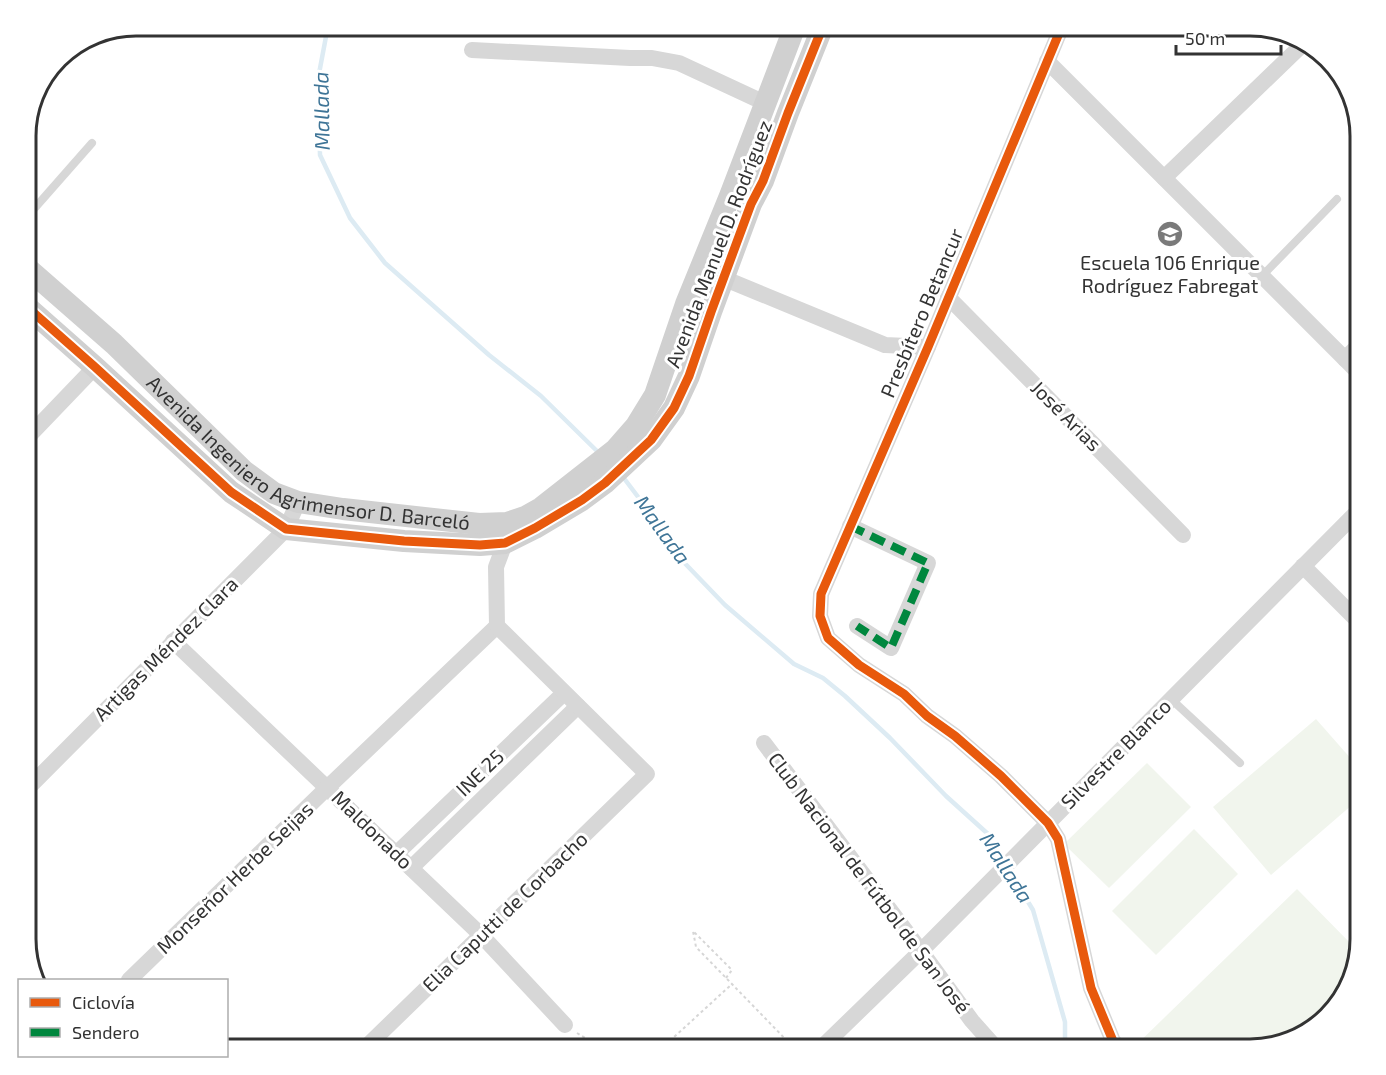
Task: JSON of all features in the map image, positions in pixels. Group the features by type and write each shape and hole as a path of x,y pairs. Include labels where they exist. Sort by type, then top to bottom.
{"street":[{"name":"Avenida Manuel D. Rodríguez","path":"621,456 655,395 686,304 791,36"},
{"name":"Avenida Manuel D. Rodríguez","path":"621,456 651,440 674,408 689,376 751,204 763,181 819,36"},
{"name":"Presbítero Betancur","path":"1048,823 955,736 927,716 904,694 859,665 828,638 820,616 821,594 928,347 1058,36"},
{"path":"1164,178 1298,49"},
{"path":"472,50 652,58 678,63 765,103"},
{"path":"1047,61 1350,363"},
{"path":"701,269 885,345 928,347"},
{"name":"Avenida Ingeniero Agrimensor D. Barceló","path":"36,276 114,344 244,471 274,493 298,502 479,524 506,533"},
{"name":"José Arias","path":"948,297 1183,535"},
{"name":"Avenida Ingeniero Agrimensor D. Barceló","path":"36,315 231,492 286,529 404,541 480,545 506,533 535,528 582,500 598,476 621,456"},
{"path":"1346,359 1350,355"},
{"path":"36,429 96,367"},
{"name":"Artigas Méndez Clara","path":"36,780 286,529 298,502"},
{"name":"Silvestre Blanco","path":"831,1039 1350,519"},
{"path":"850,526 928,563 891,648 857,626"},
{"path":"506,533 496,567 497,626 578,706"},
{"path":"1304,566 1350,613"},
{"name":"Monseñor Herbe Seijas","path":"131,979 497,626"},
{"name":"Maldonado","path":"173,641 481,935 565,1025"},
{"name":"INE 25","path":"396,854 564,693"},
{"name":"INE 25","path":"411,868 578,706"},
{"name":"Elia Caputti de Corbacho","path":"374,1039 647,774 578,706"},
{"name":"Club Nacional de Fútbol de San José","path":"764,743 988,1039"},
{"path":"1048,823 1058,839 1091,988 1112,1039"}],"lane":[{"path":"36,207 92,143"},
{"path":"1262,276 1337,198"},
{"path":"1171,699 1240,763"}],"path":[{"path":"726,978 732,970 693,931 696,947 784,1039"},
{"path":"673,1039 732,984"},
{"path":"565,1025 586,1039"}],"shaded area":[{"path":"1316,719 1350,758 1350,807 1271,875 1213,807"},
{"path":"1147,763 1191,807 1109,888 1064,844"},
{"path":"1194,829 1238,874 1156,955 1112,911"},
{"path":"1297,889 1350,943 1345,971 1340,983 1321,1010 1294,1029 1269,1037 1250,1039 1142,1039"}],"waterway":[{"name":"Mallada","path":"326,36 318,79 320,155 350,218 385,263 489,355 541,396 600,454"},
{"name":"Mallada","path":"623,477 651,514 673,551 725,605 794,664 823,678 845,696 890,738 946,796 988,834 1004,861"},
{"name":"Mallada","path":"1008,869 1033,910 1065,1022 1065,1039"}],"marked path":[{"path":"850,526 928,563 891,648 857,626"}],"cycle path":[{"path":"36,315 231,492 286,529 404,541 480,545 505,543 582,500 605,483 651,440 674,408 689,376 751,204 763,181 819,36"},
{"path":"1058,36 928,347 821,594 820,616 828,638 859,665 904,694 927,716 955,736 1001,776 1048,823 1058,839 1091,988 1112,1039"}],"place":[{"name":"Escuela 106 Enrique Rodríguez Fabregat","path":"1170,234"}]}
